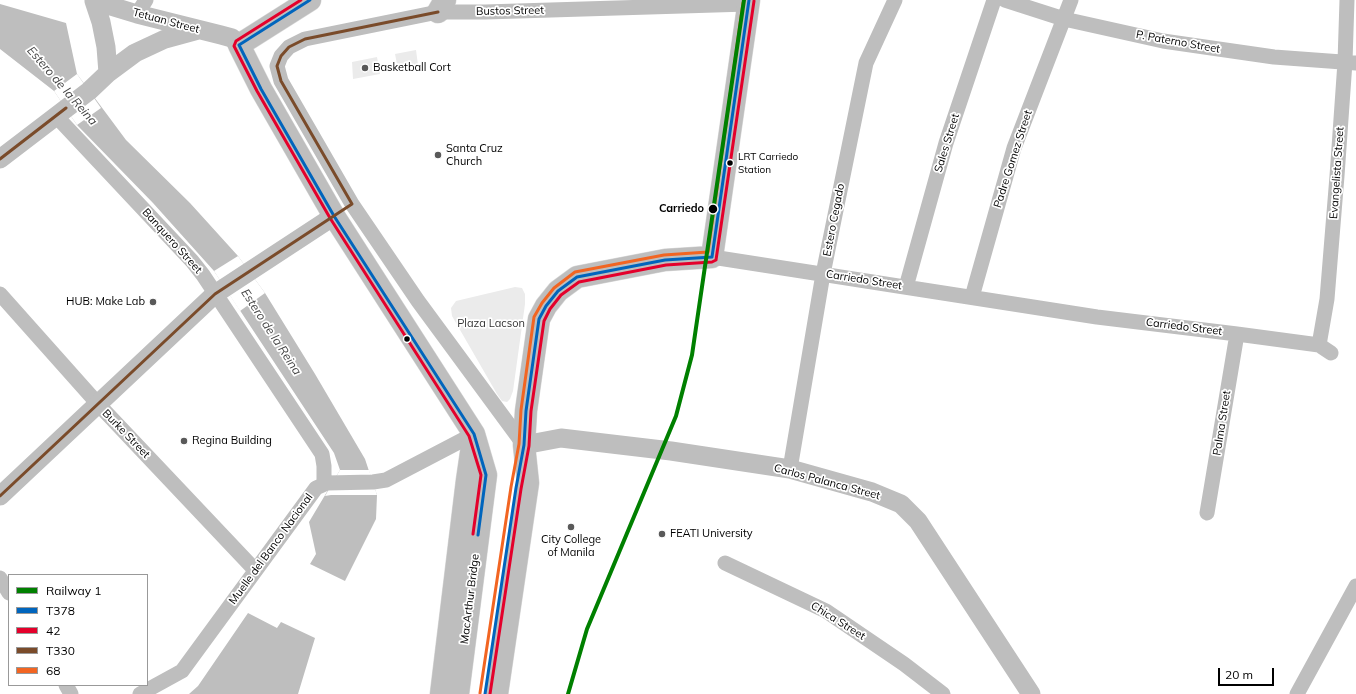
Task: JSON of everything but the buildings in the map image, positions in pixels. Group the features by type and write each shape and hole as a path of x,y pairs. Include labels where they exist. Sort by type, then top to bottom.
{"main road":[{"path":"239,45 310,0"},
{"path":"712,257 749,2"},
{"name":"MacArthur Bridge","path":"239,45 261,90 334,216 474,434 486,475 458,694"},
{"name":"Carriedo Street","path":"524,445 526,411 539,319 546,306 558,292 577,277 665,260 712,257"},
{"path":"441,694 474,434"},
{"path":"485,694 516,488 524,445"},
{"path":"497,694 528,483 524,445"}],"street":[{"name":"Tetuan Street","path":"93,0 142,7 198,30 232,38 239,45"},
{"path":"93,0 104,40 108,73"},
{"name":"Estero Cegado","path":"790,469 823,274 866,63 895,0"},
{"name":"Sales Street","path":"906,287 946,143 994,0"},
{"name":"P. Paterno Street","path":"1005,0 1064,18 1163,41 1274,57 1350,62"},
{"name":"Padre Gomez Street","path":"972,297 1014,148 1071,0"},
{"name":"Evangelista Street","path":"1325,349 1327,299 1350,62 1347,0"},
{"name":"Bustos Street","path":"352,204 281,81 277,66 281,56 289,47 305,39 442,6 485,12 749,2"},
{"path":"0,159 89,91 108,73 135,53 164,39 198,30"},
{"name":"Banquero Street","path":"61,112 220,291 322,454 328,483"},
{"path":"0,496 220,291 352,204 418,301 524,445"},
{"name":"Carriedo Street","path":"712,257 1097,317 1237,334 1325,349"},
{"name":"Burke Street","path":"0,294 98,404 256,570"},
{"name":"Palma Street","path":"1208,513 1237,334"},
{"path":"328,483 373,482 386,480 474,434"},
{"name":"Carlos Palanca Street","path":"524,445 561,438 671,451 790,469 872,492 902,504 918,521 1031,694"},
{"name":"Muelle del Banco Nacional","path":"140,694 182,671 312,492 316,488 328,483"},
{"name":"Chica Street","path":"725,563 826,611 904,664 943,694"},
{"path":"0,578 8,591"},
{"path":"1297,694 1356,586"}],"green space":[{"path":"416,50 418,65 398,69 395,54"},
{"name":"Basketball Cort","path":"377,57 380,74 353,79 352,62"},
{"name":"Plaza Lacson","path":"515,287 522,288 525,294 525,304 513,391 507,402 502,401 497,394 452,316 451,308 456,301"}],"water":[{"name":"Estero de la Reina","path":"0,4 66,23 77,74 126,140 190,203 238,256 265,293 315,374 365,459 377,495 376,519 345,581 310,564 316,554 309,522 340,470 334,453 214,271 153,203 77,125 54,91 0,49"},
{"path":"248,613 277,628 281,622 315,638 298,694 189,694 198,686"}],"pier":[{"path":"77,74 101,108 77,125 54,91"},
{"path":"238,256 265,293 240,311 214,271"},
{"path":"340,470 369,470 377,495 325,496"}],"rail line":[{"name":"1","path":"568,694 587,629 676,416 692,355 744,0"}],"transit line":[{"name":"42","path":"301,0 236,41 234,46 257,91 330,218 469,436 481,475 473,534"},
{"name":"T378","path":"310,0 239,45 261,89 334,216 474,434 486,475 478,535"},
{"name":"T378","path":"485,694 516,488 524,445 526,411 539,319 546,306 558,291 577,277 665,260 712,257 749,0"},
{"name":"42","path":"490,694 521,489 529,446 531,411 544,321 550,309 561,295 579,282 666,265 712,262 716,260 754,1"},
{"name":"68","path":"480,693 511,487 519,444 521,410 534,317 542,303 554,288 575,272 664,255 708,252 743,3"},
{"name":"T330","path":"0,496 215,294 352,204 281,81 277,66 281,56 289,47 305,39 438,12"},
{"name":"T330","path":"0,159 66,108"}],"place":[{"name":"Basketball Cort","path":"365,68"},
{"name":"Santa Cruz Church","path":"438,155"},
{"name":"LRT Carriedo Station","path":"730,163"},
{"name":"Carriedo","path":"713,209"},
{"name":"HUB: Make Lab","path":"153,302"},
{"name":"Regina Building","path":"184,441"},
{"name":"City College of Manila","path":"571,527"},
{"name":"FEATI University","path":"662,534"}]}
